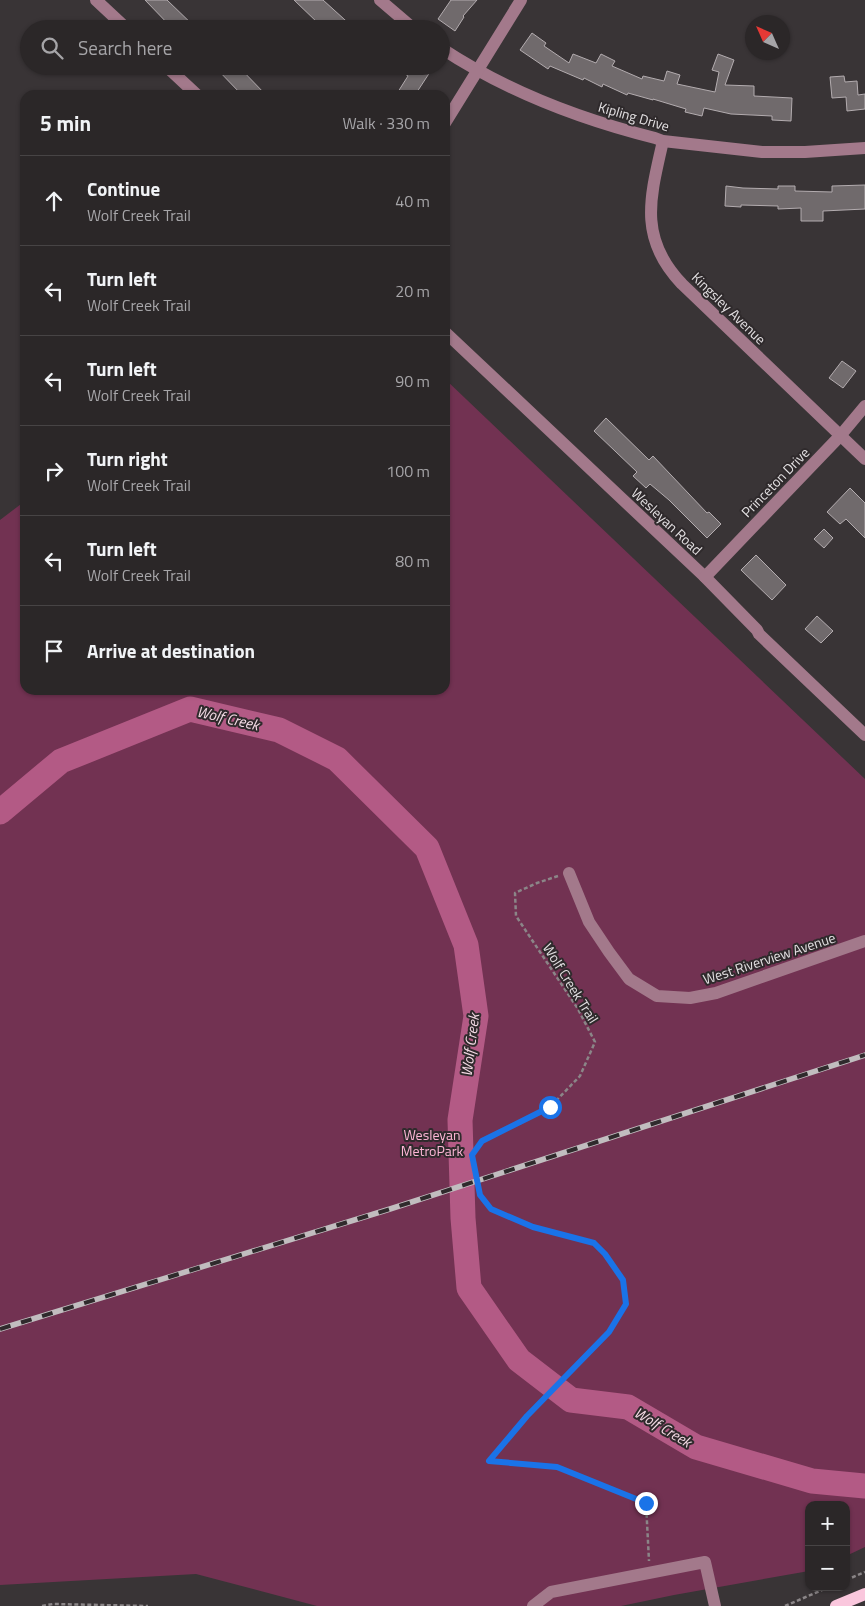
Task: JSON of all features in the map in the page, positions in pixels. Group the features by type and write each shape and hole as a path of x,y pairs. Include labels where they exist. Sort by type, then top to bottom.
{"main road":[{"path":"836,1606 865,1594"}],"street":[{"path":"96,0 117,20"},
{"path":"380,0 403,20"},
{"path":"450,115 521,0"},
{"name":"Kipling Drive","path":"450,54 502,83 553,106 662,141 762,152 805,152 865,148"},
{"path":"176,75 192,90"},
{"name":"Kingsley Avenue","path":"662,141 653,181 650,209 656,246 664,262 682,284 865,459"},
{"name":"Wesleyan Road","path":"450,337 705,577 757,630 758,634 865,735"},
{"name":"Princeton Drive","path":"705,577 840,436 865,406"},
{"name":"West Riverview Avenue","path":"569,873 590,922 628,979 657,996 690,998 716,993 865,941"},
{"path":"533,1606 551,1592 705,1562 715,1606"}],"path":[{"name":"Wolf Creek Trail","path":"569,873 537,882 515,893 516,916 578,1009 595,1042 580,1076 550,1107 482,1141 472,1155 480,1195 491,1209 533,1227 594,1243 605,1254 623,1280 626,1304 609,1332 527,1416 489,1461 557,1467 646,1503 649,1572"},
{"path":"850,1578 865,1572"},
{"path":"785,1606 820,1591"},
{"path":"42,1606 62,1604 148,1606"}],"green space":[{"name":"Wesleyan MetroPark","path":"450,384 865,779 865,1547 850,1554 850,1501 805,1501 805,1572 621,1606 317,1606 196,1574 0,1585 0,520 20,505 20,695 450,695"}],"building":[{"path":"145,0 167,0 188,20 164,20"},
{"path":"294,0 323,0 345,20 315,20"},
{"path":"451,0 477,0 463,16 455,31 450,27 450,20 438,19"},
{"path":"532,33 546,43 544,46 569,63 573,54 596,63 601,54 615,61 612,66 642,79 643,76 664,81 667,71 680,75 677,84 715,92 719,72 712,70 718,54 734,60 725,85 754,86 754,96 792,98 791,121 772,120 772,116 731,114 704,108 702,116 685,112 686,109 653,99 628,93 627,95 603,84 602,87 584,78 583,80 550,66 548,69 520,50"},
{"path":"223,75 247,75 261,90 237,90"},
{"path":"407,75 428,75 418,90 399,90 408,76"},
{"path":"844,76 845,82 857,81 858,95 865,94 865,109 847,111 846,97 832,98 830,77"},
{"path":"865,185 865,209 823,211 823,221 801,221 801,208 778,209 778,206 725,206 726,186 778,189 778,186 795,186 795,191 832,192 832,186"},
{"path":"842,361 856,371 843,388 829,378"},
{"path":"606,418 649,460 653,456 707,513 709,512 721,524 707,538 650,484 646,488 633,476 637,472 594,431"},
{"path":"850,488 865,503 865,538 846,519 840,524 827,512"},
{"path":"824,529 833,538 824,548 814,539"},
{"path":"756,555 786,585 772,600 741,570"},
{"path":"817,616 833,631 821,643 805,629"}],"waterway":[{"name":"Wolf Creek","path":"0,812 61,761 190,709 279,730 337,759 427,848 466,945 476,1016 460,1120 463,1218 469,1288 519,1360 571,1400 628,1407 696,1447 812,1481 865,1486"}],"railway":[{"path":"0,1329 390,1209 865,1055"}],"route":[{"path":"550,1107 482,1141 472,1155 480,1195 491,1209 533,1227 594,1243 605,1254 623,1280 626,1304 609,1332 527,1416 489,1461 557,1467 646,1503"}]}
